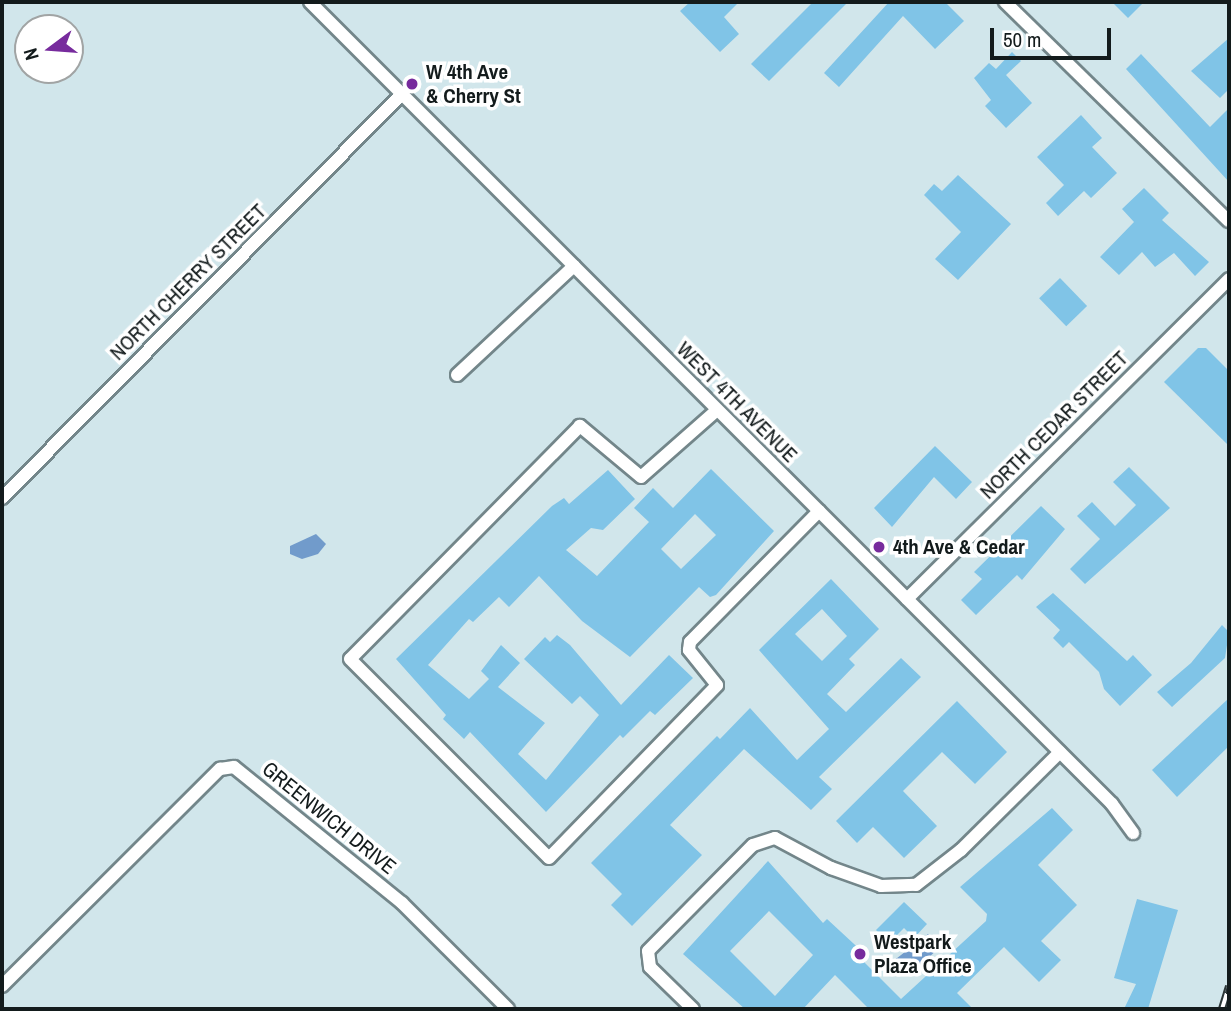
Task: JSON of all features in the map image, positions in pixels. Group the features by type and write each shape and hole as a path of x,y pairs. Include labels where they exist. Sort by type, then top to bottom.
{"street":[{"name":"WEST 4TH AVENUE","path":"310,2 1060,752 1133,832"},
{"path":"1005,2 1229,221"},
{"name":"NORTH CHERRY STREET","path":"2,498 402,94"},
{"path":"457,375 575,266"},
{"name":"NORTH CEDAR STREET","path":"907,599 1229,278"},
{"path":"717,410 641,477 580,426 350,659 549,858 717,685 689,650 690,642 819,512"},
{"path":"693,1009 650,967 648,951 753,845 775,838 868,881 916,885 961,850 1060,752"},
{"name":"GREENWICH DRIVE","path":"2,986 220,769 234,767 402,902 508,1009"}],"water":[{"path":"316,534 326,544 318,554 302,559 290,554 290,546"},
{"path":"928,934 940,947 913,972 907,965 895,972 892,962"}],"building":[{"path":"690,2 739,2 724,17 739,34 720,52 680,11"},
{"path":"813,2 848,2 769,81 751,64"},
{"path":"889,2 945,2 964,21 935,49 903,16 839,87 824,73"},
{"path":"1112,2 1144,2 1128,18"},
{"path":"1229,38 1229,89 1220,98 1191,71"},
{"path":"1012,52 1021,61 1006,75 1032,103 1006,128 985,106 991,100 974,78 989,63 996,69"},
{"path":"1141,54 1210,127 1229,108 1229,182 1126,69"},
{"path":"1081,115 1102,138 1092,147 1117,173 1091,198 1084,191 1058,216 1046,203 1064,185 1037,157"},
{"path":"958,175 1011,224 958,280 935,259 961,232 924,195 934,184 942,191"},
{"path":"1144,188 1169,213 1162,220 1209,262 1195,276 1174,253 1155,267 1142,252 1119,275 1100,257 1134,222 1122,209"},
{"path":"1060,278 1087,306 1066,326 1039,298"},
{"path":"1198,348 1206,348 1229,371 1229,446 1164,382"},
{"path":"935,446 972,482 956,499 934,477 892,527 874,508"},
{"path":"1129,467 1170,508 1085,584 1070,569 1100,539 1077,516 1092,502 1115,526 1136,505 1113,482"},
{"path":"711,469 774,531 716,595 710,597 699,587 630,657 582,621 539,576 509,607 499,597 473,622 469,619 428,665 469,699 489,679 481,671 501,645 520,663 498,687 545,723 518,754 546,780 599,715 580,696 572,704 524,659 545,637 550,642 557,635 570,645 621,705 669,655 693,678 655,715 650,711 623,738 620,735 546,812 470,732 464,739 443,719 446,715 396,659 552,506 564,498 569,504 608,470 635,499 603,530 591,528 566,550 597,576 649,522 634,508 653,488 673,508","holes":["695,514 716,535 681,569 661,549"]},
{"path":"1041,506 1065,529 1022,580 1017,575 976,615 961,600 982,579 974,572"},
{"path":"831,579 879,629 849,659 855,665 827,694 846,712 901,658 921,677 819,777 832,789 811,810 744,749 670,825 702,855 632,926 611,905 622,894 591,863 717,736 720,739 750,708 797,760 829,729 759,650","holes":["822,609 847,636 822,661 795,634"]},
{"path":"1053,593 1127,661 1133,655 1152,675 1120,706 1104,689 1099,672 1069,642 1063,648 1053,638 1060,630 1036,607"},
{"path":"1222,625 1229,632 1225,658 1172,707 1157,692 1191,663"},
{"path":"1229,698 1229,746 1177,797 1152,770"},
{"path":"957,701 1007,752 975,784 942,752 903,791 937,826 904,858 873,827 857,843 836,821"},
{"path":"1052,808 1073,830 1038,865 1077,905 1041,941 1061,960 1039,982 1004,947 957,993 973,1009 869,1009 835,975 803,1009 745,1009 683,954 768,861 823,923 827,919 867,956 862,960 901,999 986,921 987,914 960,887","holes":["769,911 813,955 775,996 730,951"]},
{"path":"1137,899 1178,910 1148,1009 1124,1009 1136,984 1114,978"},
{"path":"904,902 927,924 914,938 904,928 889,943 876,930"}],"railway":[{"path":"1222,1009 1229,986"}],"place":[{"name":"W 4th Ave & Cherry St","path":"412,84"},
{"name":"4th Ave & Cedar","path":"879,547"},
{"name":"Westpark Plaza Office","path":"860,954"}]}
